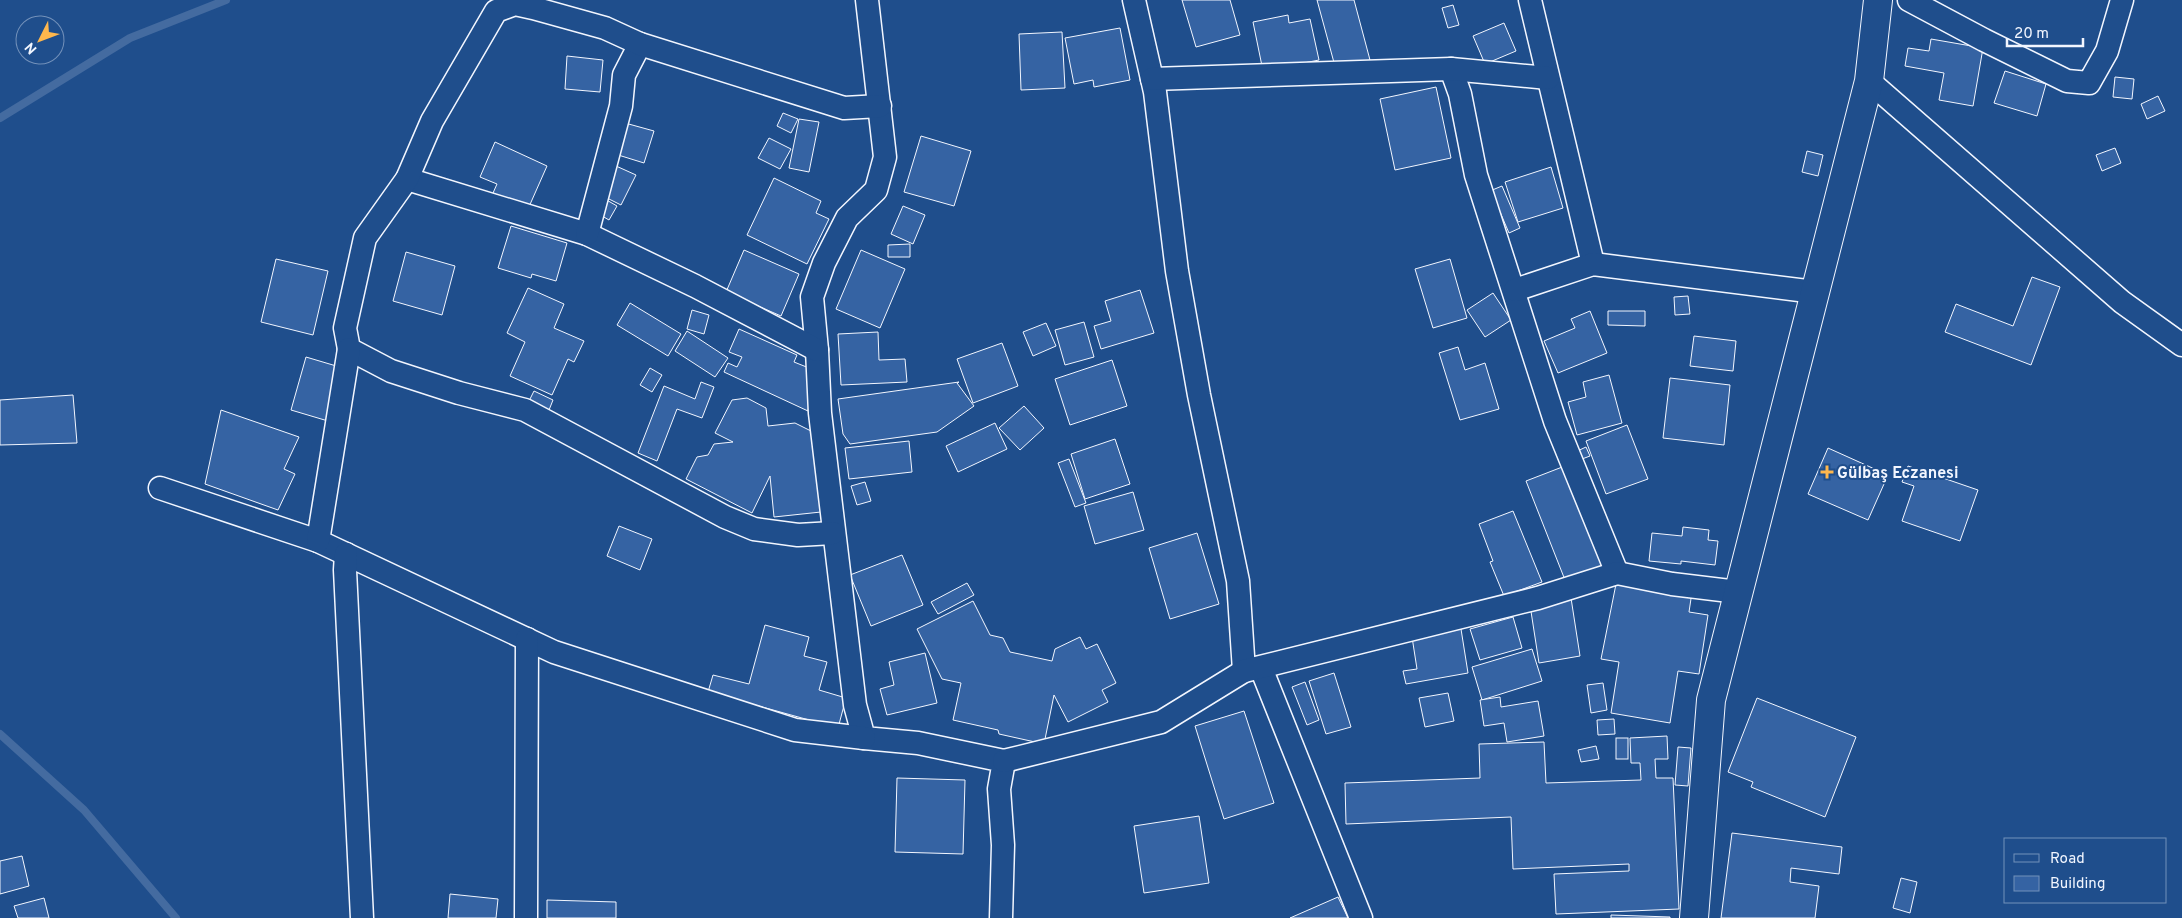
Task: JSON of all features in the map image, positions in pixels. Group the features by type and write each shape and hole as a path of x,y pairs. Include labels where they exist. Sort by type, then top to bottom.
{"street":[{"path":"864,738 855,705 833,533 820,413 812,297 824,263 847,218 876,190 885,157 867,0"},
{"path":"1134,0 1152,79 1177,271 1199,395 1238,581 1252,670 1361,918"},
{"path":"1530,0 1593,264"},
{"path":"1694,918 1710,700 1869,81 1878,0"},
{"path":"1908,0 2067,81 2089,83 2107,51 2122,0"},
{"path":"318,541 349,349 345,328 365,238 407,179 432,121 496,11 515,4 524,6 605,28 640,44 844,108 880,106"},
{"path":"587,234 621,106 624,76 640,44"},
{"path":"1152,79 1451,69 1548,78"},
{"path":"1451,69 1460,94 1476,175 1504,265 1515,290 1555,420 1617,573"},
{"path":"1869,81 2122,302 2182,345"},
{"path":"407,179 587,234 695,286 817,350"},
{"path":"1515,290 1593,264 1815,292"},
{"path":"349,349 391,371 459,393 525,410 725,517 754,529 798,535 833,533"},
{"path":"160,488 318,541 554,652 795,730 918,743 1004,761 1161,722 1252,670 1538,598 1617,573 1672,584 1738,592"},
{"path":"346,554 345,570 362,918"},
{"path":"526,918 527,639"},
{"path":"1001,918 1003,846 999,790 1004,761"}],"building":[{"path":"1182,0 1230,0 1240,35 1196,47"},
{"path":"1317,0 1354,0 1370,60 1336,70"},
{"path":"1453,5 1459,25 1448,28 1442,8"},
{"path":"1288,15 1289,23 1310,19 1319,60 1263,71 1253,22"},
{"path":"1504,23 1516,51 1485,64 1473,36"},
{"path":"1120,28 1130,80 1094,87 1093,80 1074,84 1065,38"},
{"path":"1062,32 1065,88 1021,90 1019,34"},
{"path":"1931,39 1983,48 1973,106 1939,100 1944,73 1905,66 1908,48 1929,51"},
{"path":"567,56 603,60 600,92 565,89"},
{"path":"2005,71 2046,84 2037,116 1994,103"},
{"path":"2115,77 2134,79 2132,99 2113,97"},
{"path":"1436,87 1451,158 1395,170 1380,99"},
{"path":"2158,96 2165,111 2147,119 2141,104"},
{"path":"783,113 798,119 791,133 777,126"},
{"path":"799,119 819,122 809,172 789,168"},
{"path":"625,123 654,131 644,163 615,154"},
{"path":"921,136 971,151 954,206 904,192"},
{"path":"769,138 791,149 780,169 758,158"},
{"path":"495,142 547,166 528,209 493,193 497,184 480,177"},
{"path":"2115,148 2121,163 2102,171 2096,155"},
{"path":"1807,151 1823,155 1818,176 1802,172"},
{"path":"605,161 636,175 621,205 591,190"},
{"path":"1551,167 1563,208 1518,222 1505,182"},
{"path":"774,178 821,201 816,213 829,219 807,264 747,235"},
{"path":"1502,186 1520,228 1509,233 1500,212 1494,214 1485,193"},
{"path":"591,191 617,206 609,220 583,205"},
{"path":"903,206 925,215 913,244 891,234"},
{"path":"511,226 567,243 556,281 532,274 531,278 498,268"},
{"path":"910,244 910,257 888,257 888,245"},
{"path":"744,250 799,274 781,316 726,292"},
{"path":"861,250 905,269 880,328 836,309"},
{"path":"406,252 455,266 442,315 393,301"},
{"path":"276,259 328,271 313,335 261,322"},
{"path":"1450,259 1467,318 1433,328 1415,269"},
{"path":"2032,277 2060,287 2031,365 1945,332 1956,304 2013,326"},
{"path":"528,288 564,304 554,328 584,341 574,362 568,359 552,395 510,376 525,342 507,333"},
{"path":"1140,290 1154,333 1101,349 1094,326 1111,321 1105,301"},
{"path":"1493,293 1511,320 1485,337 1467,310"},
{"path":"1688,296 1690,314 1675,315 1674,297"},
{"path":"630,303 681,334 668,356 617,325"},
{"path":"692,310 709,315 704,334 687,329"},
{"path":"1590,311 1607,353 1558,373 1544,341 1575,328 1571,319"},
{"path":"1608,311 1645,311 1645,326 1608,325"},
{"path":"1084,322 1094,357 1065,365 1055,330"},
{"path":"1046,323 1056,346 1033,356 1023,332"},
{"path":"739,329 797,355 794,362 814,370 808,411 724,372 728,363 737,367 742,357 729,352"},
{"path":"687,331 728,358 715,377 675,351"},
{"path":"878,332 879,360 905,359 907,382 841,385 838,334"},
{"path":"1694,336 1736,341 1733,371 1690,366"},
{"path":"1002,343 1018,386 973,403 957,359"},
{"path":"1458,347 1465,370 1485,363 1499,409 1460,420 1439,353"},
{"path":"306,357 343,368 328,421 291,410"},
{"path":"1112,360 1127,406 1070,425 1055,379"},
{"path":"650,368 662,375 652,392 640,385"},
{"path":"1609,375 1622,423 1577,435 1568,402 1586,397 1583,382"},
{"path":"1670,378 1730,385 1724,445 1663,438"},
{"path":"701,382 714,387 702,418 677,409 657,461 638,453 664,386 695,399"},
{"path":"959,382 957,383 974,406 937,432 850,444 843,434 838,399"},
{"path":"534,391 553,400 549,410 529,401"},
{"path":"73,395 77,443 0,445 0,400"},
{"path":"747,398 766,408 768,426 795,423 813,432 821,512 774,517 770,476 752,513 686,479 697,457 708,455 714,444 733,442 715,433 732,400"},
{"path":"1024,406 1044,428 1020,450 999,428"},
{"path":"221,410 299,437 284,469 295,474 278,510 205,484"},
{"path":"995,423 1007,449 958,472 946,446"},
{"path":"1627,425 1648,479 1606,494 1586,441"},
{"path":"1115,439 1130,484 1085,499 1071,454"},
{"path":"909,441 912,472 849,479 845,448"},
{"path":"1586,447 1590,456 1582,459 1571,454"},
{"path":"1828,448 1888,475 1868,520 1808,494"},
{"path":"1069,459 1086,503 1075,507 1058,463"},
{"path":"1570,464 1609,563 1565,580 1526,481"},
{"path":"1908,466 1978,490 1960,541 1902,521 1914,486 1902,482"},
{"path":"865,482 871,501 857,505 851,486"},
{"path":"1133,492 1144,530 1095,544 1084,506"},
{"path":"1513,511 1542,582 1504,596 1490,562 1493,561 1479,524"},
{"path":"619,526 652,539 640,570 607,556"},
{"path":"1683,527 1709,530 1708,540 1718,541 1715,565 1681,561 1681,564 1649,561 1652,533 1682,536"},
{"path":"1197,533 1219,604 1170,619 1149,548"},
{"path":"902,555 923,605 871,626 850,575"},
{"path":"967,583 974,595 938,614 931,602"},
{"path":"1616,584 1692,592 1689,612 1708,615 1699,674 1678,671 1670,723 1611,713 1619,662 1601,659"},
{"path":"1571,598 1580,656 1539,663 1530,605"},
{"path":"973,601 990,635 1003,638 1010,652 1052,661 1055,649 1080,637 1086,649 1097,644 1116,683 1102,690 1108,702 1068,722 1054,695 1044,744 999,734 998,730 953,720 961,683 942,679 917,629"},
{"path":"1513,617 1522,648 1480,660 1470,629"},
{"path":"765,625 809,637 804,656 827,662 819,690 846,698 838,728 708,692 713,675 749,684"},
{"path":"1461,629 1468,673 1406,684 1403,671 1417,669 1412,637"},
{"path":"1532,649 1542,681 1482,700 1472,667"},
{"path":"925,653 937,703 887,715 880,689 894,685 889,662"},
{"path":"1334,673 1351,727 1326,734 1309,681"},
{"path":"1305,682 1319,720 1307,725 1292,687"},
{"path":"1603,683 1607,710 1591,713 1587,685"},
{"path":"1448,693 1454,721 1425,727 1419,698"},
{"path":"1500,697 1501,707 1538,701 1544,736 1507,742 1504,723 1484,726 1480,700"},
{"path":"1757,698 1856,737 1825,817 1751,787 1753,782 1728,772"},
{"path":"1244,711 1274,803 1224,819 1195,726"},
{"path":"1614,719 1615,734 1598,735 1597,720"},
{"path":"1667,736 1668,759 1655,759 1656,778 1673,778 1679,909 1556,914 1554,874 1629,871 1629,864 1513,869 1511,817 1346,824 1345,783 1480,778 1479,744 1544,742 1546,783 1641,780 1640,763 1631,763 1630,738"},
{"path":"1616,738 1628,738 1628,759 1616,759"},
{"path":"1596,746 1599,759 1581,762 1578,750"},
{"path":"1678,747 1691,748 1688,786 1675,785"},
{"path":"897,778 965,780 963,854 895,852"},
{"path":"1199,816 1209,883 1144,893 1134,826"},
{"path":"1732,833 1842,847 1839,874 1791,868 1790,882 1819,886 1815,918 1721,918"},
{"path":"22,856 29,886 0,894 0,861"},
{"path":"1901,878 1917,882 1910,913 1893,908"},
{"path":"450,894 498,899 496,918 448,918"},
{"path":"1338,897 1348,918 1290,918"},
{"path":"44,898 49,918 18,918 14,906"},
{"path":"547,900 616,902 616,918 547,918"},
{"path":"1611,915 1670,917 1670,918 1611,918"}],"waterway":[{"path":"0,118 130,38 226,0"},
{"path":"0,734 84,810 176,918"}],"place":[{"name":"Gülbaş Eczanesi","path":"1827,472"}]}
